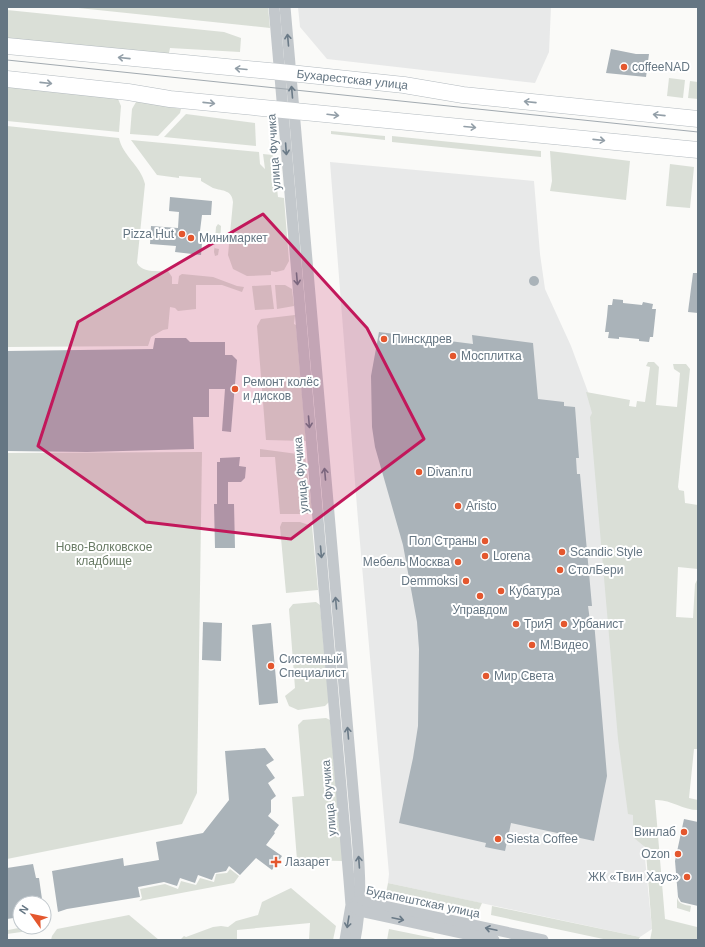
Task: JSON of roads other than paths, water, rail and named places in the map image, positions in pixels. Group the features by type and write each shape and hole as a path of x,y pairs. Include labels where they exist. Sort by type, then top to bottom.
{"main road":[{"name":"Бухарестская улица","path":"7,46 404,85 463,95 698,119"},
{"path":"7,79 128,92 170,99 698,150"}],"street":[{"name":"улица Фучика","path":"274,7 285,73 289,111 357,906 355,940"},
{"name":"улица Фучика","path":"285,7 285,73"},
{"name":"улица Фучика","path":"344,940 357,906"},
{"name":"Будапештская улица","path":"357,906 494,940"},
{"name":"Будапештская улица","path":"357,906 543,940"}],"tram line":[{"path":"7,60 698,132"}],"place":[{"name":"coffeeNAD","path":"624,67"},
{"name":"Pizza Hut","path":"182,234"},
{"name":"Минимаркет","path":"191,238"},
{"name":"Пинскдрев","path":"384,339"},
{"name":"Мосплитка","path":"453,356"},
{"name":"Ремонт колёс и дисков","path":"235,389"},
{"name":"Divan.ru","path":"419,472"},
{"name":"Aristo","path":"458,506"},
{"name":"Пол Страны","path":"485,541"},
{"name":"Scandic Style","path":"562,552"},
{"name":"Lorena","path":"485,556"},
{"name":"Мебель Москва","path":"458,562"},
{"name":"СтолБери","path":"560,570"},
{"name":"Demmoksi","path":"466,581"},
{"name":"Кубатура","path":"501,591"},
{"name":"Управдом","path":"480,596"},
{"name":"ТриЯ","path":"516,624"},
{"name":"Урбанист","path":"564,624"},
{"name":"М.Видео","path":"532,645"},
{"name":"Системный Специалист","path":"271,666"},
{"name":"Мир Света","path":"486,676"},
{"name":"Винлаб","path":"684,832"},
{"name":"Siesta Coffee","path":"498,839"},
{"name":"Ozon","path":"678,854"},
{"name":"Лазарет","path":"276,862"},
{"name":"ЖК «Твин Хаус»","path":"687,877"}],"park label":[{"name":"Ново-Волковское кладбище","path":"104,554"}]}
